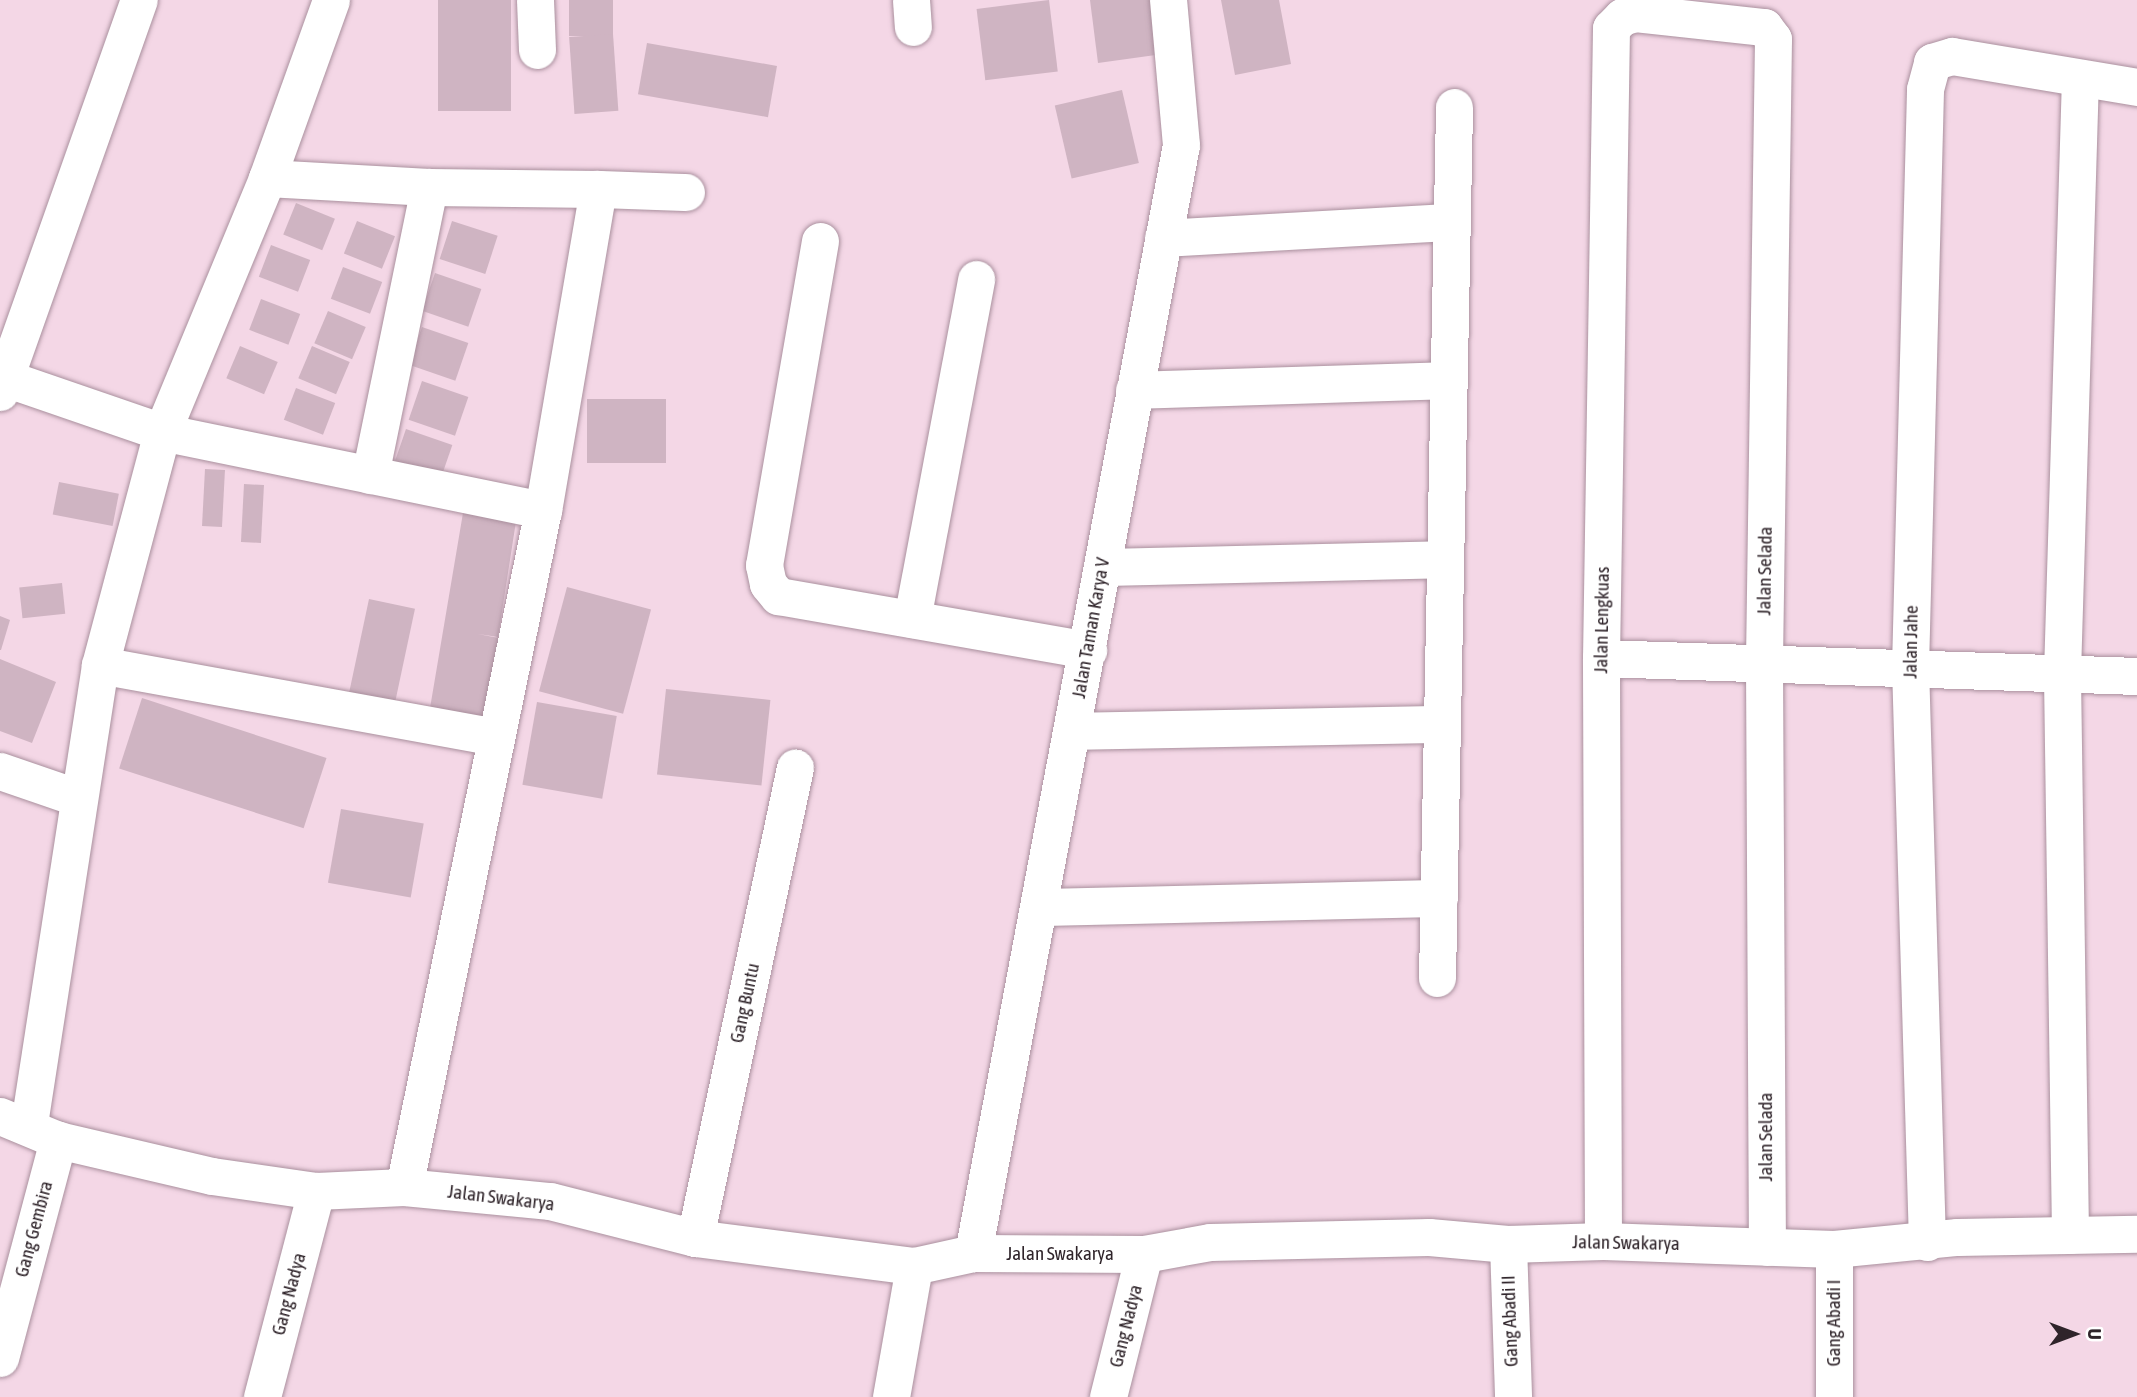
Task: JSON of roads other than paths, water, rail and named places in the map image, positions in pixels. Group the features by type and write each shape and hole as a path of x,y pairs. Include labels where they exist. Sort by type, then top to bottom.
{"street":[{"path":"139,0 3,385 162,432 542,510"},
{"name":"Gang Gembira","path":"0,1358 29,1127 100,665 162,432 267,178 331,0"},
{"path":"535,0 537,50"},
{"name":"Jalan Taman Karya V","path":"974,1253 1181,145 1168,0"},
{"name":"Jalan Lengkuas","path":"1603,1241 1601,659 1611,28 1622,17 1635,13"},
{"name":"Jalan Selada","path":"1635,13 1764,27 1773,39 1764,664 1767,1247"},
{"name":"Jalan Jahe","path":"1927,1242 1909,667 1925,89 1933,62 1952,56 2080,78"},
{"path":"2070,1235 2062,673 2080,78 2137,87"},
{"path":"1437,978 1454,107"},
{"path":"267,178 429,187 686,192"},
{"path":"370,475 429,187"},
{"path":"404,1187 542,510 598,189"},
{"path":"1163,238 1452,222"},
{"path":"820,241 764,565 768,584 778,596 1088,650"},
{"path":"912,619 976,279"},
{"path":"1134,390 1449,380"},
{"path":"1102,567 1445,559"},
{"path":"1601,659 2137,676"},
{"path":"100,665 496,737"},
{"path":"1072,731 1442,724"},
{"name":"Gang Buntu","path":"695,1238 795,767"},
{"path":"0,771 79,798"},
{"path":"1040,907 1438,898"},
{"name":"Jalan Swakarya","path":"29,1127 212,1176 316,1191 404,1187 550,1201 695,1238 914,1266 974,1253 1144,1254 1210,1242 1429,1237 1507,1244 1603,1241 1834,1249 1957,1237 2137,1234"},
{"name":"Gang Nadya","path":"262,1397 316,1191"},
{"name":"Gang Abadi II","path":"1507,1244 1513,1397"},
{"name":"Gang Abadi I","path":"1834,1249 1834,1397"},
{"name":"Gang Nadya","path":"1108,1397 1144,1254"},
{"path":"891,1397 914,1266"}]}
